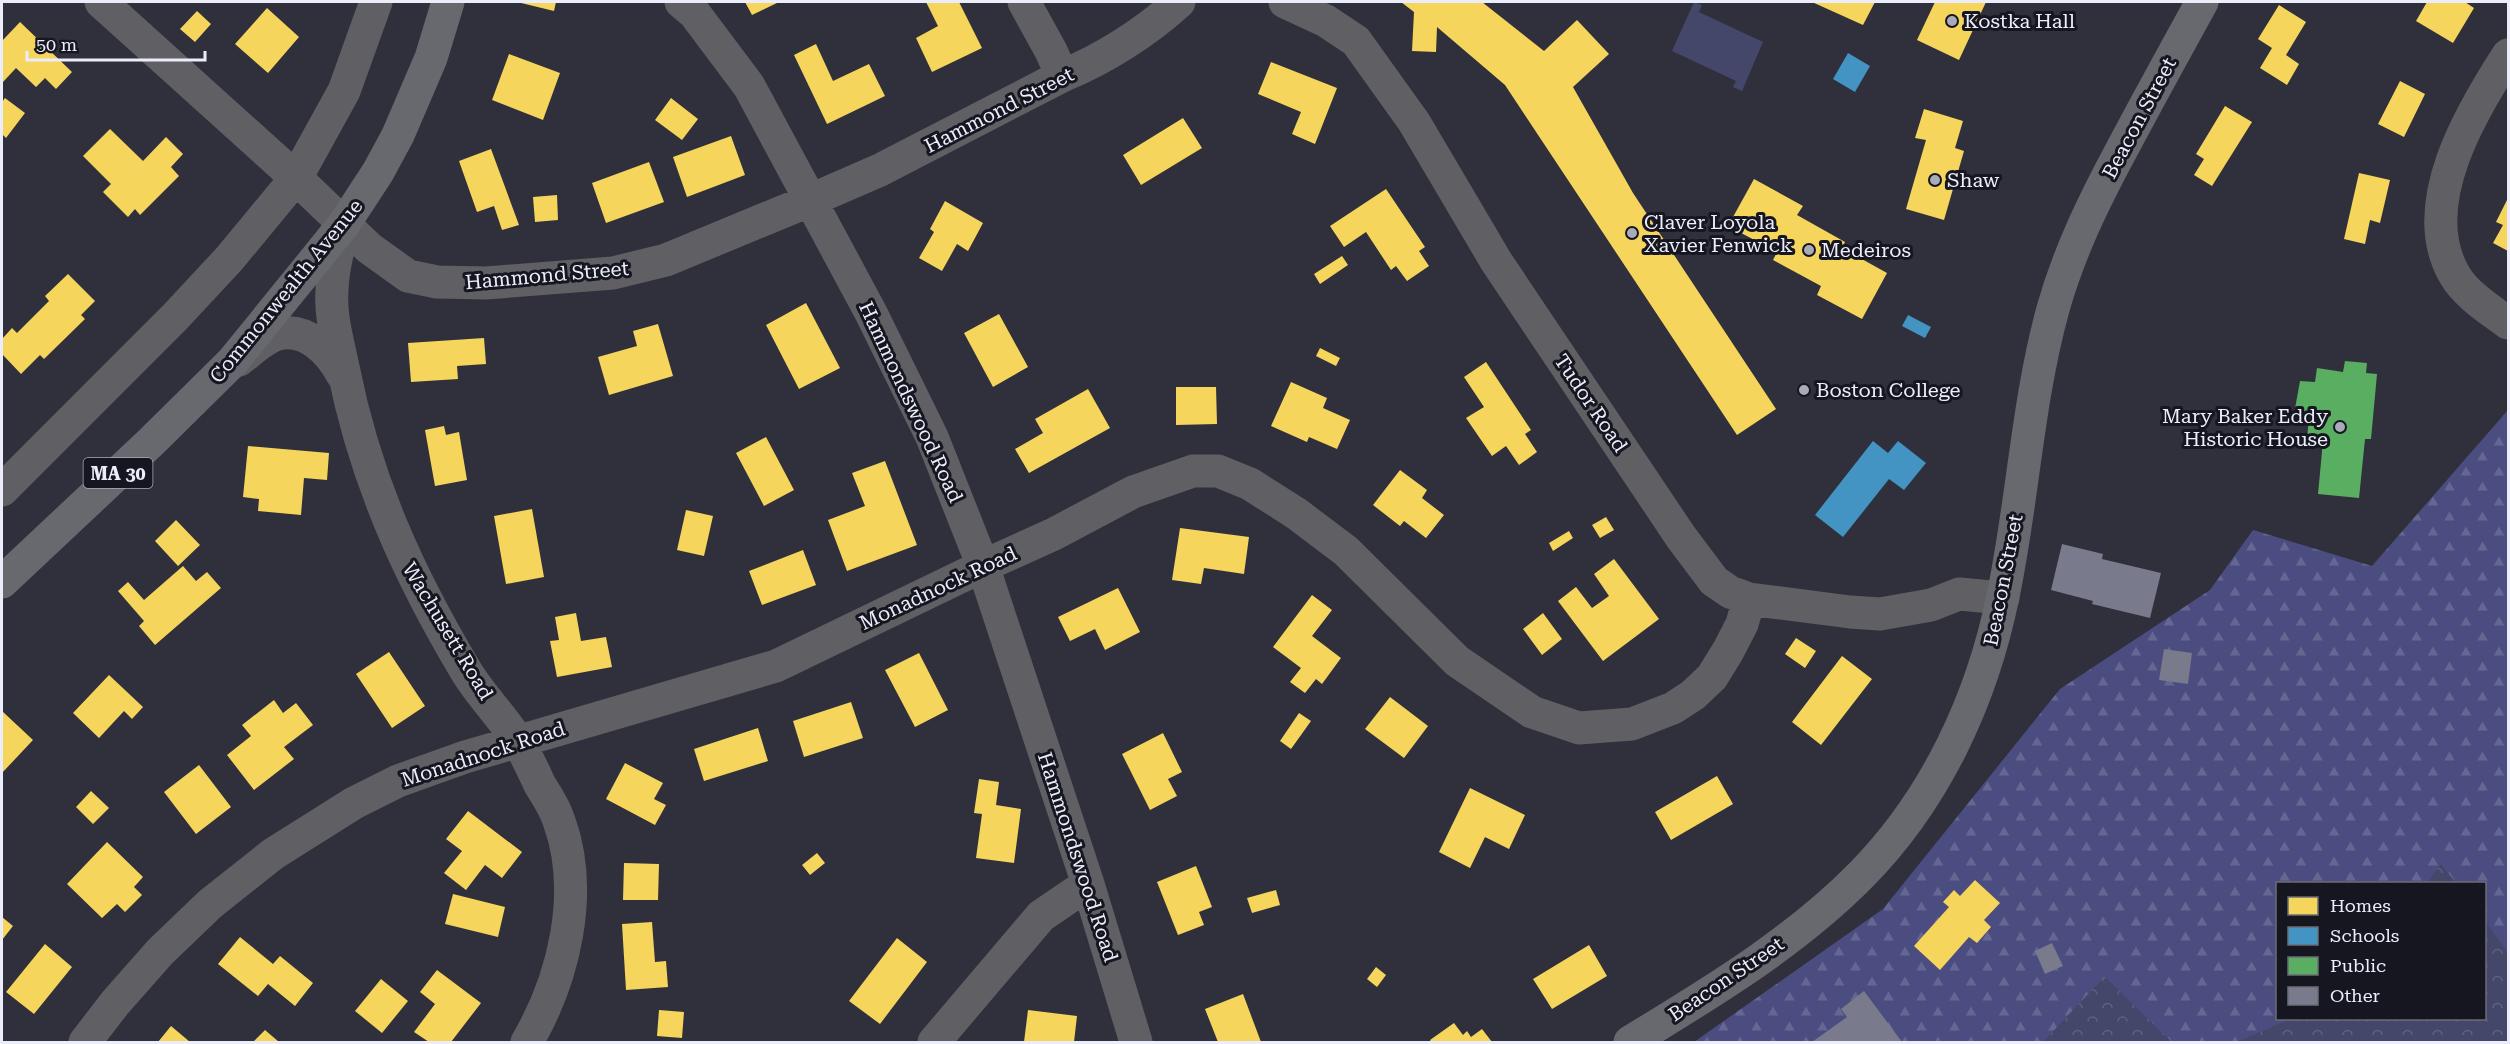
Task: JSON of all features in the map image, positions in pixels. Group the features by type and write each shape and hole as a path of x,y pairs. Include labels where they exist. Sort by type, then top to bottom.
{"main road":[{"name":"Commonwealth Avenue","path":"2,582 233,361 344,224 378,172 398,135 431,58 448,2"},
{"name":"Beacon Street","path":"1630,1042 1717,989 1783,942 1863,874 1924,796 1957,740 1981,682 2003,597 2038,372 2064,272 2090,209 2202,2"}],"street":[{"name":"Hammond Street","path":"100,2 387,263 408,276 430,281 486,283 613,273 666,260 811,201 880,170 1062,76 1087,66 1162,17 1179,2"},
{"path":"2,490 176,317 229,259 296,178 344,92 376,2"},
{"name":"Hammondswood Road","path":"681,2 695,14 749,86 871,313 932,437 983,566 1088,884 1136,1042"},
{"path":"1024,2 1062,76"},
{"name":"Tudor Road","path":"1285,2 1326,21 1356,41 1414,122 1496,261 1686,545 1714,581 1730,592 1749,599 1880,614 1931,604 1959,594 2003,597"},
{"path":"2508,55 2476,108 2453,157 2446,181 2442,230 2446,252 2454,275 2488,309 2508,323"},
{"name":"Wachusett Road","path":"344,224 332,291 333,314 346,382 380,499 419,589 468,674 518,741 559,820 566,849 570,878 564,952 542,1017 527,1042"},
{"name":"Wachusett Road","path":"203,391 261,342 284,333 296,334 319,344 335,362 346,382"},
{"name":"Monadnock Road","path":"85,1042 115,1003 160,952 210,904 273,854 354,803 398,781 518,741 776,666 1054,534 1133,492 1193,471 1218,471 1250,484 1297,514 1346,551 1457,661 1532,712 1579,728 1632,724 1673,708 1693,695 1712,677 1728,651 1742,624 1749,599"},
{"path":"934,1042 1041,916 1088,884"}],"green space":[{"path":"1694,2 1702,5 1699,12 1763,42 1742,91 1733,87 1736,81 1672,51"},
{"path":"2508,410 2508,1042 1694,1042 1883,909 2060,689 2210,590 2253,530 2372,566"},
{"path":"2441,864 2455,882 2428,882"},
{"path":"2486,922 2508,953 2508,1042 2236,1042 2289,1020 2486,1020"},
{"path":"2105,977 2172,1042 2043,1042"}],"building: Homes":[{"path":"517,2 556,2 554,11"},
{"path":"745,2 779,2 752,15"},
{"path":"926,2 959,2 982,48 932,72 916,38 938,26"},
{"name":"Claver Loyola Xavier Fenwick","path":"1401,2 1482,2 1544,51 1577,20 1609,54 1573,87 1633,193 1776,409 1737,435 1505,85 1437,27 1436,52 1412,51 1414,12"},
{"path":"1812,2 1875,2 1863,25"},
{"name":"Kostka Hall","path":"1935,2 1986,2 1959,60 1917,40"},
{"path":"2427,2 2465,2 2474,8 2453,43 2416,21"},
{"path":"2279,5 2306,22 2286,55 2299,64 2287,85 2260,68 2272,48 2258,39"},
{"path":"267,8 299,37 268,73 235,44"},
{"path":"197,11 211,24 195,42 180,29"},
{"path":"20,22 72,72 56,89 45,78 36,87 16,68 2,81 2,41"},
{"path":"816,44 833,81 869,64 885,96 827,124 794,55"},
{"path":"509,54 560,73 543,120 492,100"},
{"path":"1271,62 1337,88 1315,144 1292,134 1301,112 1258,94"},
{"path":"2400,81 2425,94 2404,137 2378,124"},
{"path":"5,98 25,113 6,138 2,134 2,102"},
{"path":"671,98 698,119 682,140 655,120"},
{"path":"2225,106 2252,122 2212,186 2194,175 2204,159 2196,154"},
{"name":"Shaw","path":"1924,109 1963,121 1955,148 1964,151 1944,220 1906,209 1926,140 1915,138"},
{"path":"1183,118 1202,148 1141,185 1123,155"},
{"path":"110,129 143,161 166,137 183,154 171,167 179,176 140,215 135,209 128,217 103,192 111,184 83,156"},
{"path":"731,136 745,175 687,197 673,157"},
{"path":"491,149 519,225 502,230 494,206 477,212 459,161"},
{"path":"649,162 664,202 606,223 592,183"},
{"path":"2359,173 2390,180 2380,223 2370,220 2365,244 2344,239"},
{"name":"Medeiros","path":"1754,179 1803,206 1797,215 1845,242 1842,248 1887,273 1862,319 1817,295 1821,286 1773,260 1777,252 1728,226"},
{"path":"1386,189 1425,247 1419,251 1429,266 1407,281 1396,266 1391,270 1366,232 1344,247 1330,226"},
{"path":"557,195 558,220 535,222 533,197"},
{"path":"2508,198 2508,251 2493,243 2503,225 2496,222"},
{"path":"945,201 983,223 968,251 957,244 942,271 919,258 934,232 930,229"},
{"path":"1342,256 1348,265 1320,284 1314,274"},
{"path":"68,274 95,301 81,315 85,319 44,359 40,355 21,374 2,354 2,339 12,328 17,333 49,301 45,296"},
{"path":"806,303 840,368 799,389 766,325"},
{"path":"999,314 1028,367 993,387 964,333"},
{"path":"658,324 673,376 609,395 598,357 637,346 633,331"},
{"path":"484,338 486,364 457,366 458,379 411,382 408,343"},
{"path":"1320,348 1340,358 1336,366 1316,356"},
{"path":"1486,362 1531,430 1525,434 1537,452 1519,465 1506,446 1492,456 1466,418 1484,407 1464,377"},
{"path":"1291,382 1327,398 1323,408 1350,420 1337,449 1309,437 1307,442 1271,426"},
{"path":"1176,387 1216,387 1217,424 1176,425"},
{"path":"1088,389 1110,428 1029,473 1015,449 1043,433 1035,419"},
{"path":"444,426 446,435 459,432 467,480 435,486 425,430"},
{"path":"766,437 794,490 764,506 736,453"},
{"path":"248,446 329,453 327,480 304,478 301,515 258,511 259,499 243,497"},
{"path":"885,461 917,545 847,571 828,520 865,506 852,473"},
{"path":"1400,470 1427,490 1422,498 1444,515 1426,538 1404,521 1400,526 1373,505"},
{"path":"532,509 544,577 506,584 494,516"},
{"path":"686,510 713,516 704,556 677,550"},
{"path":"1606,517 1614,530 1600,538 1592,525"},
{"path":"176,520 200,545 178,566 155,541"},
{"path":"1180,528 1249,537 1244,574 1204,568 1201,584 1172,580"},
{"path":"1569,531 1573,538 1553,551 1549,543"},
{"path":"803,550 816,585 762,605 749,571"},
{"path":"1614,559 1659,619 1603,661 1558,601 1576,587 1592,608 1609,596 1594,574"},
{"path":"183,566 196,581 207,572 221,588 155,645 139,626 144,621 118,591 128,582 144,600"},
{"path":"1118,588 1140,632 1105,650 1095,629 1070,641 1058,617"},
{"path":"1312,595 1332,610 1312,636 1341,658 1322,684 1316,679 1305,693 1290,682 1301,668 1273,647"},
{"path":"576,613 581,641 606,637 612,667 557,677 550,641 559,640 555,617"},
{"path":"1543,613 1562,639 1542,655 1523,629"},
{"path":"1796,638 1816,651 1805,668 1785,654"},
{"path":"389,652 425,706 392,728 356,674"},
{"path":"919,653 948,710 915,727 885,670"},
{"path":"1842,656 1872,679 1821,745 1792,722"},
{"path":"109,675 143,707 132,719 124,711 99,738 73,713"},
{"path":"1390,697 1428,726 1404,758 1365,729"},
{"path":"274,700 283,713 296,703 313,725 284,747 294,759 254,790 227,755 251,736 242,725"},
{"path":"851,702 863,738 804,757 793,721"},
{"path":"2,711 33,740 2,773"},
{"path":"1299,713 1311,721 1291,749 1280,741"},
{"path":"758,728 768,761 704,781 694,749"},
{"path":"1163,733 1182,772 1168,779 1177,796 1150,810 1122,754"},
{"path":"625,763 663,783 654,799 666,805 655,825 606,799"},
{"path":"199,765 231,807 196,834 164,792"},
{"path":"1717,776 1733,804 1671,840 1655,812"},
{"path":"979,779 999,782 996,805 1021,809 1014,863 976,858 982,814 974,813"},
{"path":"1470,788 1525,815 1509,849 1485,837 1470,868 1439,852"},
{"path":"91,791 109,808 93,824 76,807"},
{"path":"468,811 522,852 502,878 485,865 466,890 444,873 462,851 446,839"},
{"path":"107,842 143,877 134,887 142,895 125,912 117,904 102,918 67,884"},
{"path":"817,853 825,863 810,875 802,865"},
{"path":"624,863 659,864 658,900 623,900"},
{"path":"1196,866 1212,907 1199,912 1204,925 1178,935 1157,882"},
{"path":"1975,880 2000,903 1984,920 1991,927 1977,943 1969,937 1940,970 1914,946 1949,907 1943,902 1954,890 1960,896"},
{"path":"1276,890 1280,905 1252,913 1247,898"},
{"path":"453,894 505,907 498,937 445,924"},
{"path":"2,917 13,926 2,940"},
{"path":"652,922 655,962 666,961 668,987 626,990 622,924"},
{"path":"240,937 273,964 280,956 313,983 295,1006 268,984 258,996 218,964"},
{"path":"897,938 927,962 880,1024 849,1001"},
{"path":"45,944 72,967 34,1014 6,992"},
{"path":"1589,945 1607,976 1552,1009 1533,979"},
{"path":"1376,967 1386,975 1377,987 1367,979"},
{"path":"437,970 481,1003 451,1042 429,1042 414,1032 435,1004 420,992"},
{"path":"381,979 408,1001 382,1033 355,1011"},
{"path":"1243,994 1261,1042 1218,1042 1205,1009"},
{"path":"659,1010 684,1012 682,1038 657,1036"},
{"path":"1028,1010 1077,1016 1074,1042 1024,1042"},
{"path":"1454,1023 1463,1035 1467,1031 1471,1037 1482,1029 1492,1042 1431,1042 1430,1040"},
{"path":"171,1026 190,1042 158,1042"},
{"path":"265,1030 279,1042 253,1042"}],"building: Schools":[{"path":"1848,53 1870,66 1855,92 1833,79"},
{"path":"1908,315 1931,327 1925,338 1902,326"},
{"path":"1873,441 1888,453 1898,441 1926,463 1904,490 1889,479 1843,537 1815,515"}],"building: Public":[{"name":"Mary Baker Eddy Historic House","path":"2345,361 2367,363 2366,373 2377,374 2371,439 2365,439 2359,498 2318,494 2323,441 2307,439 2309,416 2294,414 2300,381 2315,382 2317,368 2343,372"}],"building: Other":[{"path":"2062,544 2103,554 2102,559 2161,573 2150,618 2092,604 2093,601 2051,590"},
{"path":"2164,649 2192,653 2188,684 2159,680"},
{"path":"2052,943 2063,966 2045,974 2035,951"},
{"path":"1864,991 1902,1042 1812,1042 1847,1017 1841,1009"}],"place":[{"name":"Kostka Hall","path":"1952,21"},
{"name":"Shaw","path":"1935,180"},
{"name":"Claver Loyola Xavier Fenwick","path":"1632,233"},
{"name":"Medeiros","path":"1809,250"},
{"name":"Boston College","path":"1804,390"},
{"name":"Mary Baker Eddy Historic House","path":"2340,427"}]}
